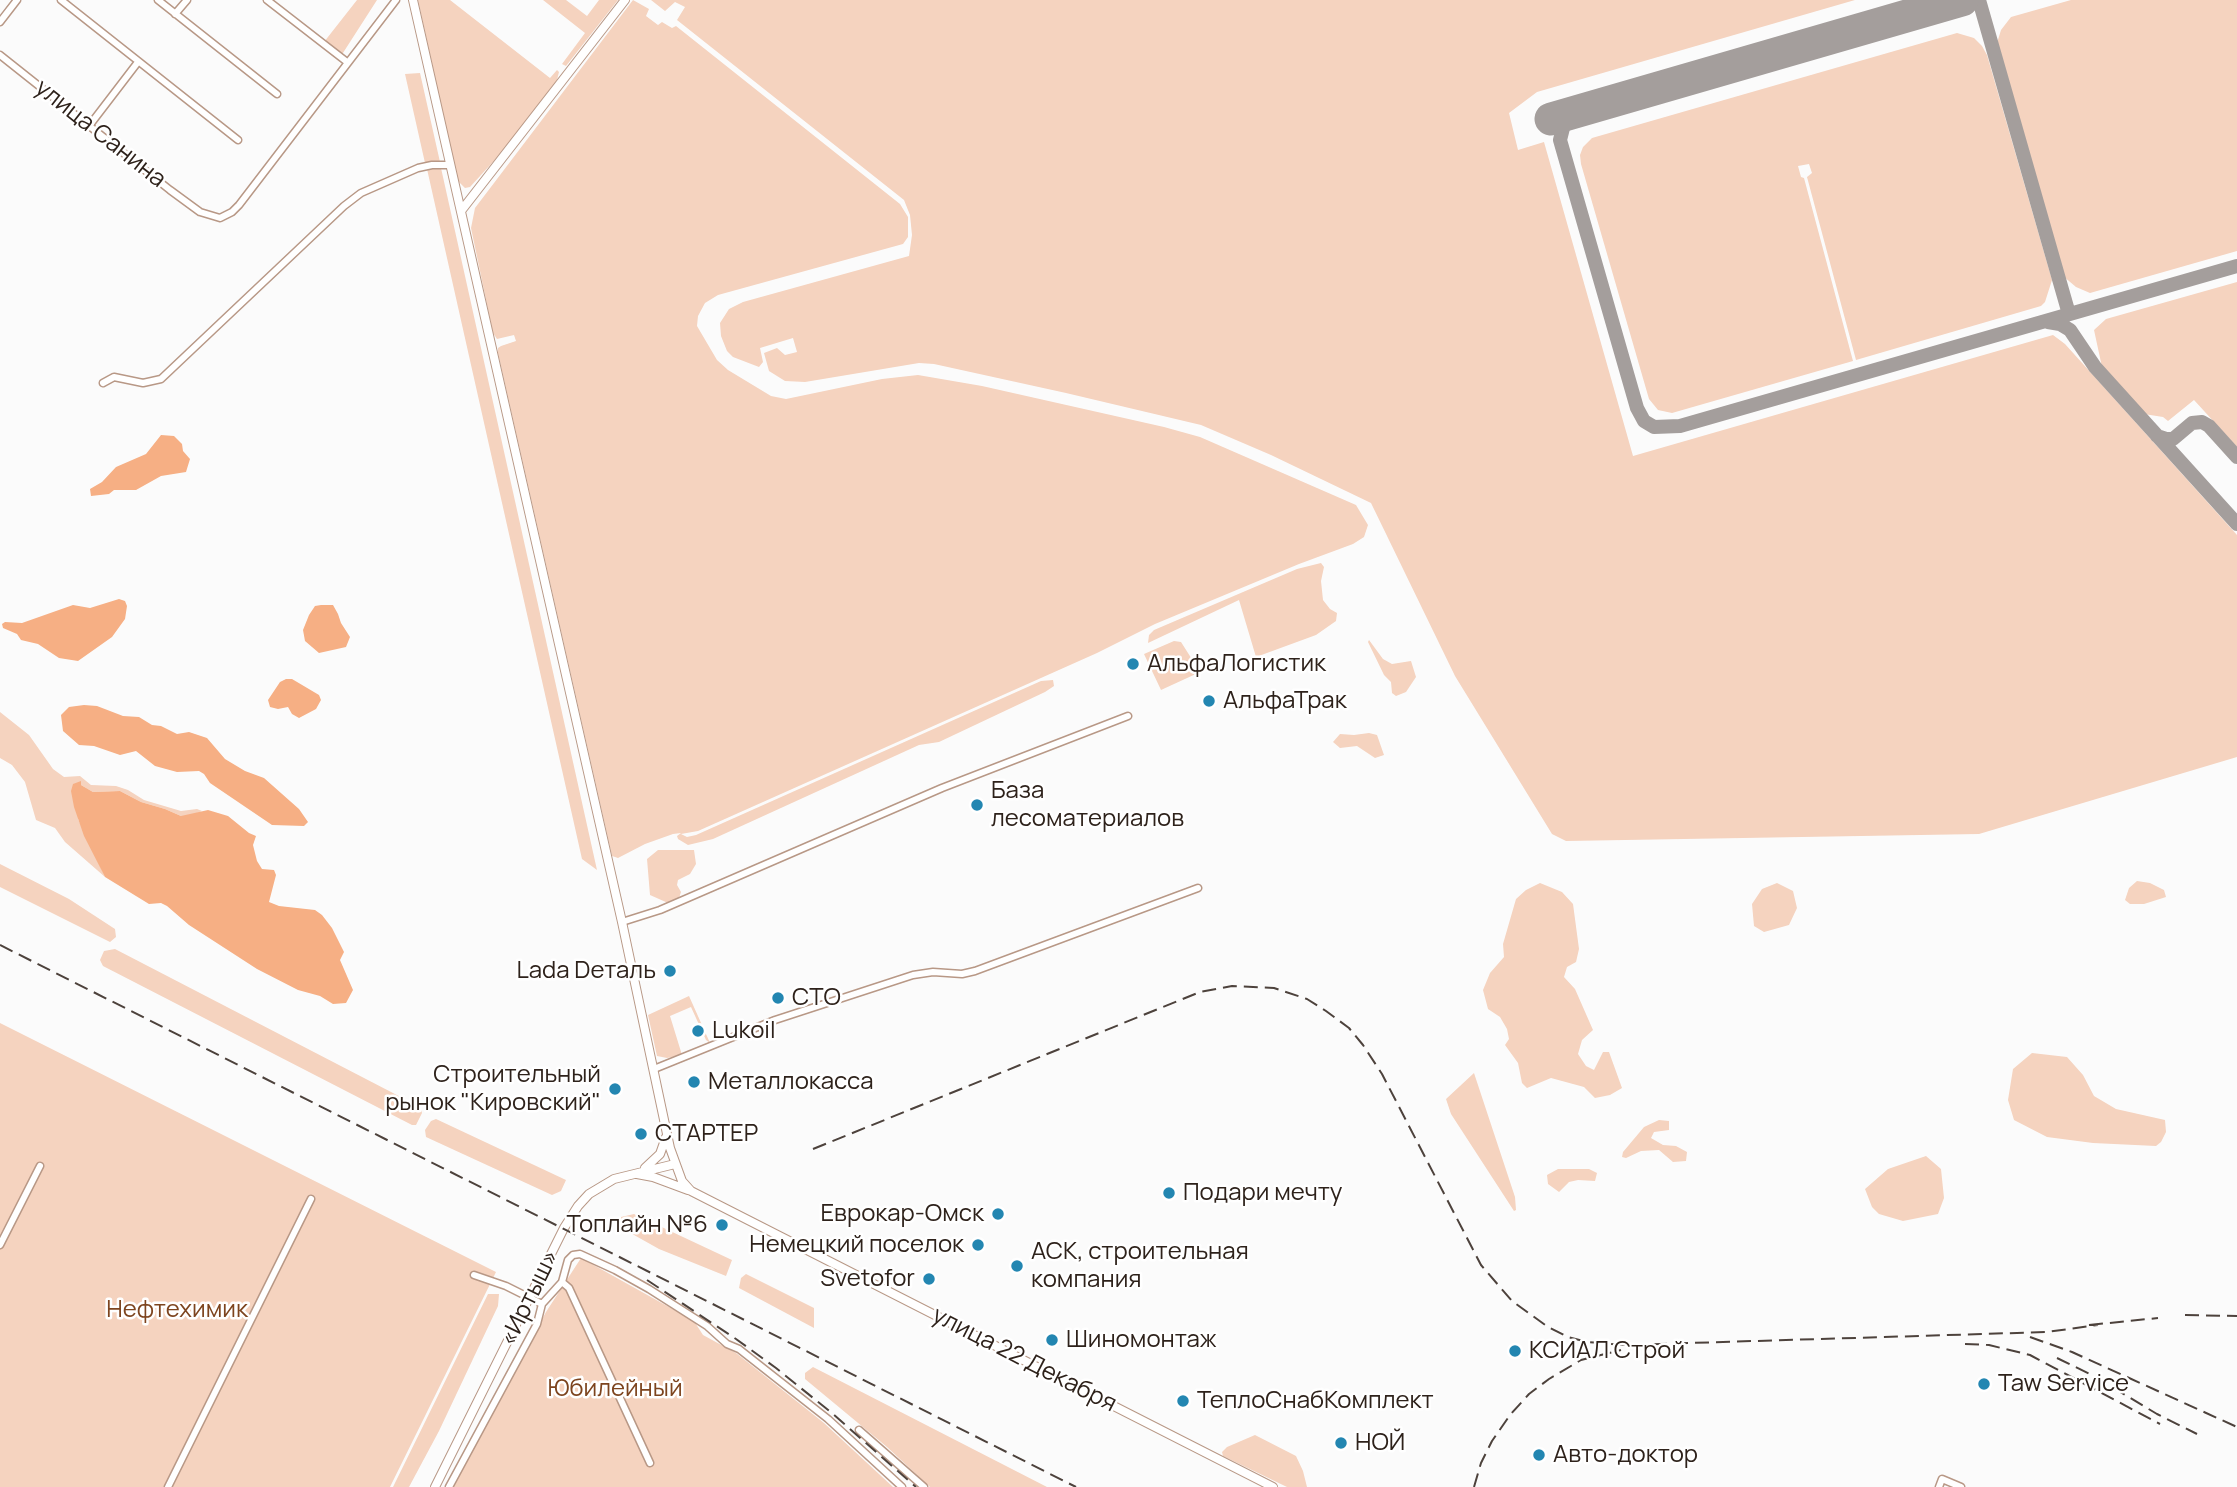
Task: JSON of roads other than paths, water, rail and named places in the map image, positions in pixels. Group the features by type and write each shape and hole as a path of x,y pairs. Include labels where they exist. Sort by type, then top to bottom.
{"main road":[{"path":"413,0 622,922 666,1130 675,1164 682,1181 691,1191"},
{"path":"461,211 625,0"},
{"path":"631,1174 646,1167 660,1154 666,1130"},
{"name":"«Иртыш»","path":"435,1487 578,1206 603,1184 631,1174 675,1164"},
{"name":"улица 22 Декабря","path":"631,1174 653,1177 691,1191 1273,1487"}],"street":[{"path":"0,22 18,0"},
{"path":"61,0 238,140"},
{"path":"158,0 277,94"},
{"path":"176,14 187,0"},
{"path":"271,1 347,62 396,0"},
{"name":"улица Санина","path":"0,55 200,212 220,218 239,205 347,62"},
{"path":"89,126 138,62"},
{"path":"103,383 114,377 143,383 161,379 316,230 360,193 418,168 450,165"},
{"path":"622,922 660,910 942,788 1128,716"},
{"path":"653,1069 775,1020 913,975 933,972 962,974 975,971 1198,888"},
{"path":"0,1245 40,1166"},
{"path":"168,1487 311,1199"},
{"path":"449,1487 537,1324 542,1304 562,1282 568,1260 573,1255 580,1254 649,1289 707,1326 727,1344 739,1349 828,1419 902,1487"},
{"path":"474,1275 506,1286 542,1304"},
{"path":"562,1282 569,1288 650,1463"},
{"path":"859,1430 924,1487"},
{"path":"1939,1487 1942,1479 1961,1487"}],"railway":[{"path":"0,945 1076,1487"},
{"path":"813,1149 1200,992 1232,986 1274,988 1307,999 1349,1028 1382,1074 1481,1265 1512,1301 1548,1327 1568,1337 1587,1342 1625,1345 2047,1332 2098,1325"},
{"path":"647,1280 776,1368 916,1487"},
{"path":"2185,1315 2237,1316"},
{"path":"2089,1325 2158,1318"},
{"path":"2030,1337 2072,1352 2237,1427"},
{"path":"1965,1344 1989,1345 2030,1355 2160,1424"},
{"path":"1474,1487 1481,1463 1492,1441 1529,1394 1581,1360 1621,1350"},
{"path":"2057,1358 2197,1434"}],"place":[{"name":"АльфаЛогистик","path":"1133,664"},
{"name":"АльфаТрак","path":"1209,701"},
{"name":"База лесоматериалов","path":"977,805"},
{"name":"Lada Dеталь","path":"670,971"},
{"name":"СТО","path":"778,998"},
{"name":"Lukoil","path":"698,1031"},
{"name":"Металлокасса","path":"694,1082"},
{"name":"Строительный рынок \"Кировский\"","path":"615,1089"},
{"name":"СТАРТЕР","path":"641,1134"},
{"name":"Подари мечту","path":"1169,1193"},
{"name":"Еврокар-Омск","path":"998,1214"},
{"name":"Топлайн №6","path":"722,1225"},
{"name":"Немецкий поселок","path":"978,1245"},
{"name":"АСК, строительная компания","path":"1017,1266"},
{"name":"Svetofor","path":"929,1279"},
{"name":"Шиномонтаж","path":"1052,1340"},
{"name":"КСИАЛ Строй","path":"1515,1351"},
{"name":"Taw Service","path":"1984,1384"},
{"name":"ТеплоСнабКомплект","path":"1183,1401"},
{"name":"НОЙ","path":"1341,1443"},
{"name":"Авто-доктор","path":"1539,1455"}],"park label":[{"name":"Нефтехимик","path":"177,1310"},
{"name":"Юбилейный","path":"615,1389"}]}
